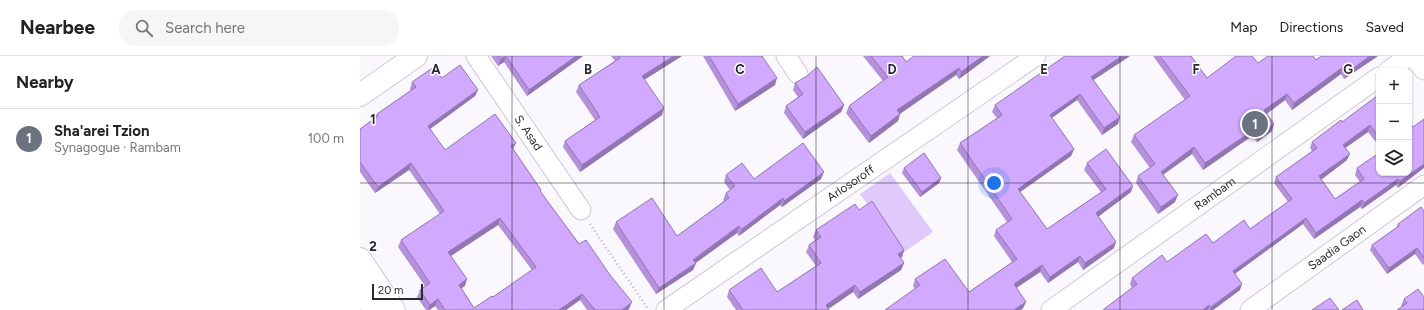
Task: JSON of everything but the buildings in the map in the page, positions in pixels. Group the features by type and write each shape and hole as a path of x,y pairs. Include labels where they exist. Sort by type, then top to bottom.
{"street":[{"path":"360,95 416,56"},
{"name":"S. Asad","path":"476,56 581,210"},
{"path":"786,56 798,74"},
{"name":"Arlosoroff","path":"666,310 1036,56"},
{"path":"1392,68 1409,56"},
{"path":"1412,56 1424,70"},
{"name":"Rambam","path":"1051,310 1376,79"},
{"name":"Saadia Gaon","path":"1250,310 1424,185"},
{"path":"360,259 394,310"},
{"path":"360,289 374,310"}],"path":[{"path":"581,210 648,310"}],"shaded area":[{"path":"890,173 933,232 903,253 860,194"}],"place":[{"name":"Sha'arei Tzion","path":"1255,124"}]}
